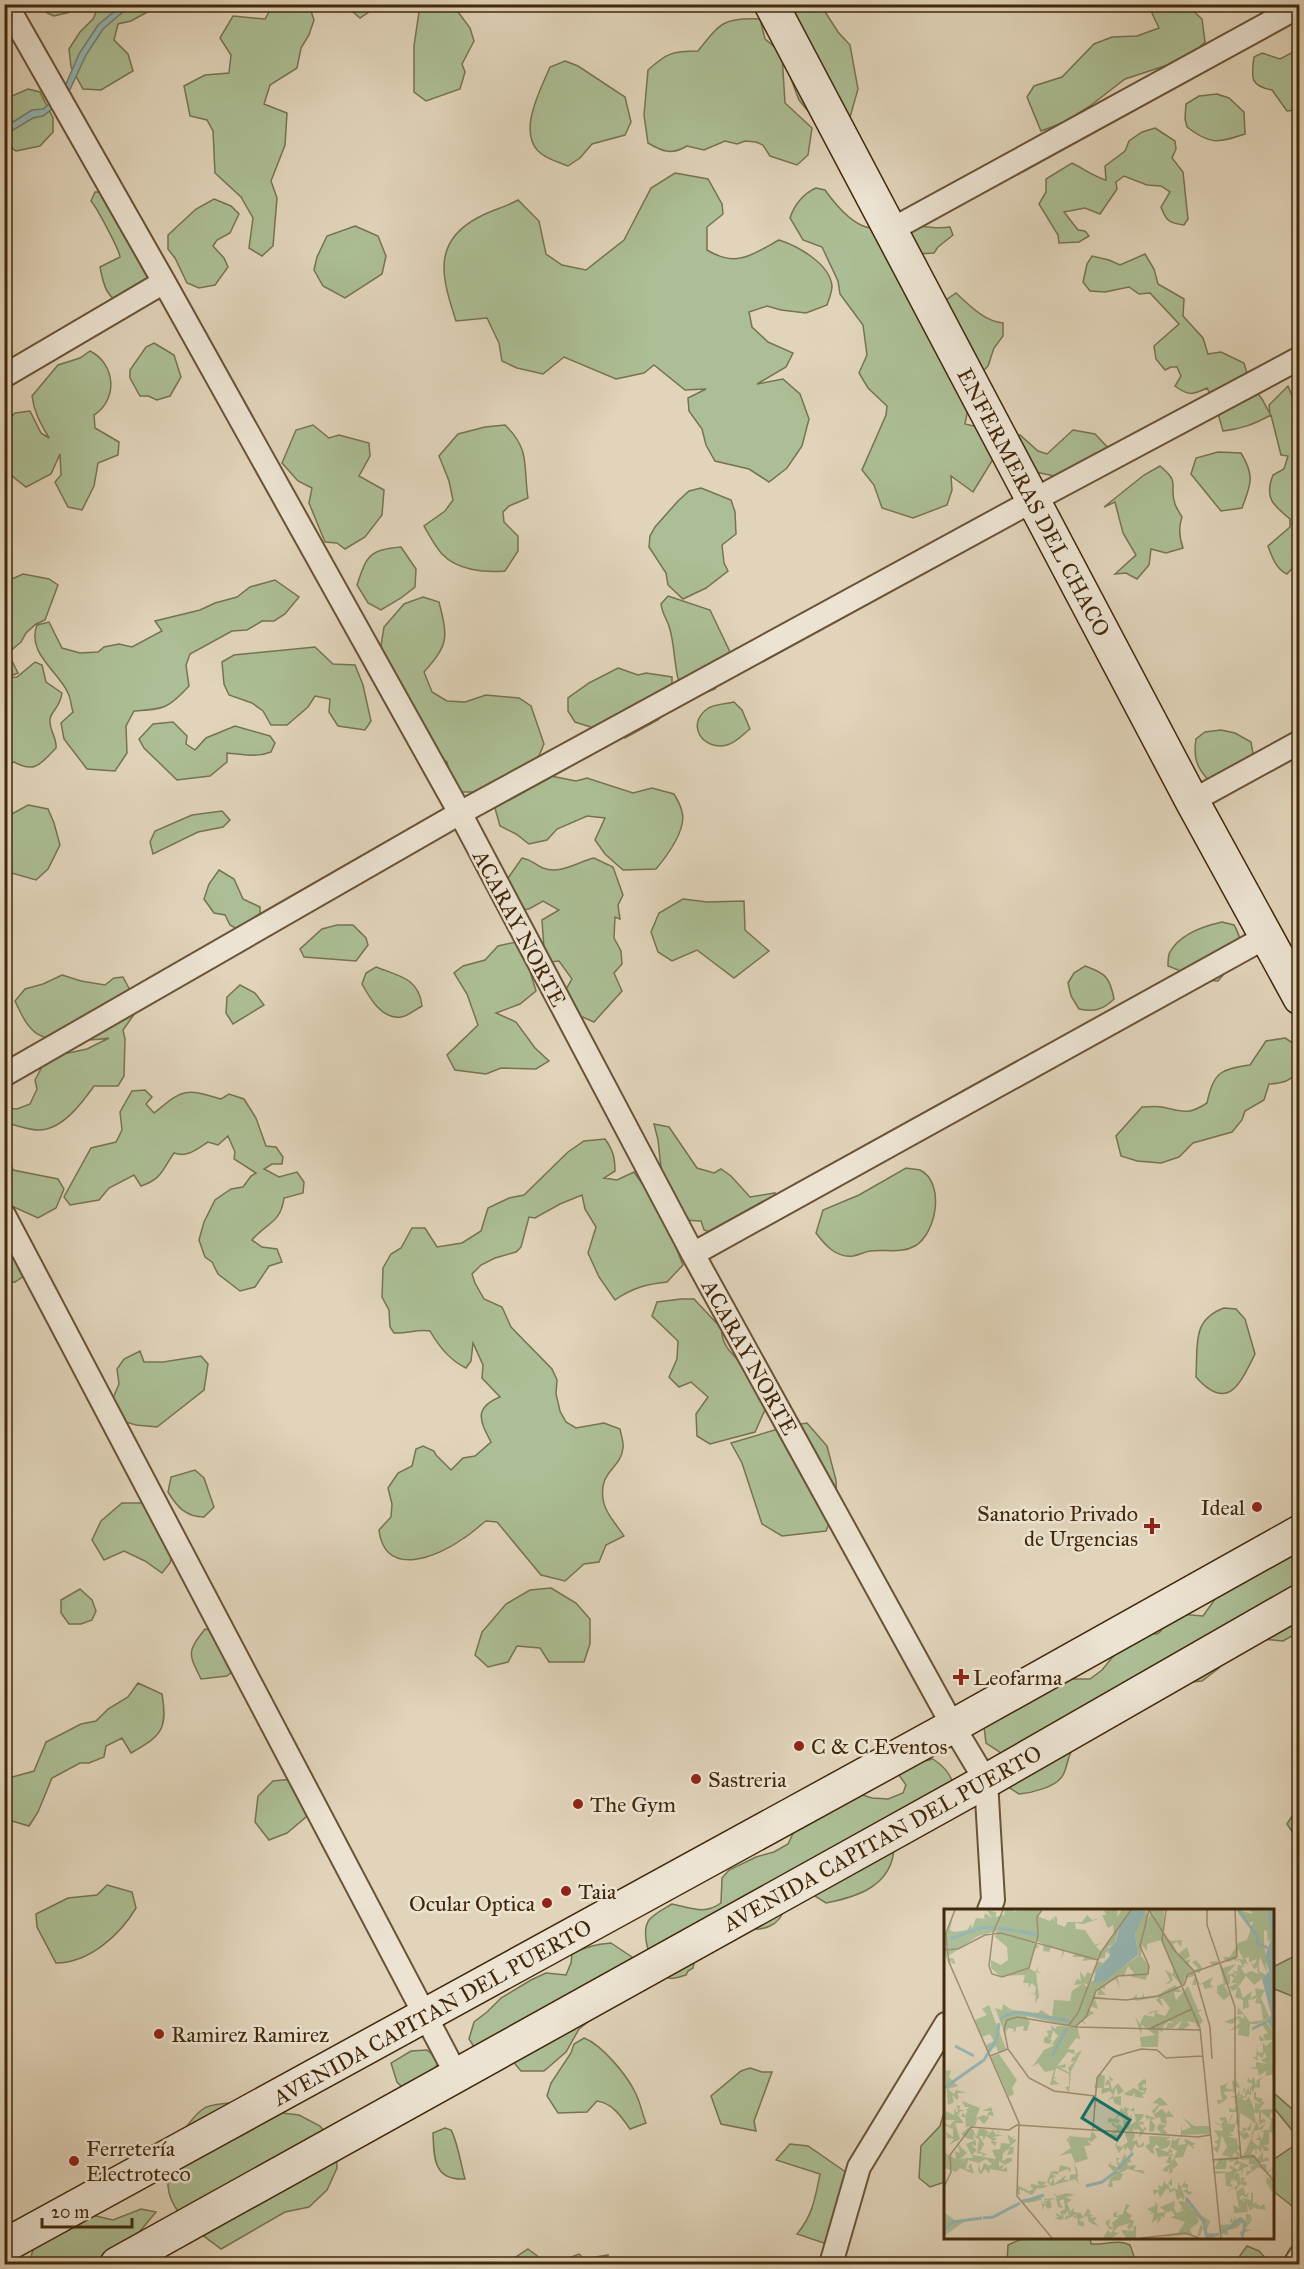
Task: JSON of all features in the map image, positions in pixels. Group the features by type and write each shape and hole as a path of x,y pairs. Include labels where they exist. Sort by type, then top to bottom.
{"street":[{"name":"ACARAY NORTE","path":"6,4 460,813 693,1254 953,1725 986,1780 993,1900 990,1909"},
{"name":"ENFERMERAS DEL CHACO","path":"771,4 1192,801 1299,998"},
{"path":"902,224 1299,6"},
{"path":"4,376 164,282"},
{"path":"4,1076 460,813 1299,358"},
{"path":"1192,801 1299,742"},
{"path":"693,1254 1266,937"},
{"path":"4,1215 456,2074"},
{"name":"AVENIDA CAPITAN DEL PUERTO","path":"4,2246 426,2016 1299,1532"},
{"name":"AVENIDA CAPITAN DEL PUERTO","path":"117,2265 986,1780 1299,1601"},
{"path":"831,2265 859,2167 944,2026"},
{"path":"1295,2265 1299,2256"}],"green space":[{"path":"41,5 75,5 70,12 54,16 47,13"},
{"path":"99,5 160,5 131,21 118,24 114,40 128,54 133,71 101,90 83,89 71,67 69,49 80,32 93,19"},
{"path":"273,5 318,5 310,8 314,20 301,48 297,68 270,85 264,104 287,113 285,145 271,181 277,198 273,246 262,256 249,248 253,218 241,197 215,173 213,131 207,120 190,116 184,86 205,75 229,73 231,55 220,38 233,16 265,19"},
{"path":"345,5 379,5 360,18"},
{"path":"420,5 457,5 456,9 470,28 474,41 462,64 465,72 460,89 426,101 414,92 414,46"},
{"path":"753,5 816,5 822,7 838,32 850,45 858,89 849,121 822,128 799,100 782,55 785,103 812,128 808,155 797,165 770,156 763,145 756,142 745,141 737,144 725,141 704,150 687,146 672,151 658,149 648,143 644,115 648,70 660,60 670,54 698,51 718,28 738,19 760,19 765,39 781,52 773,30"},
{"path":"1151,5 1187,5 1202,19 1205,42 1189,58 1125,79 1065,122 1041,131 1027,97 1034,86 1062,77 1094,44 1112,37 1137,36 1159,28 1149,7"},
{"path":"1299,49 1299,75 1296,71 1300,95 1295,110 1287,111 1272,90 1259,86 1254,80 1252,70 1254,57 1262,53 1280,59"},
{"path":"565,61 578,66 625,97 631,122 625,135 592,144 580,158 568,166 541,154 532,142 530,132 533,109 550,67"},
{"path":"28,89 40,92 53,118 53,132 40,146 16,151 5,145 5,99"},
{"path":"1217,94 1229,98 1244,112 1245,134 1214,141 1202,137 1187,127 1186,104 1199,96"},
{"path":"1155,128 1175,141 1176,149 1172,158 1183,172 1188,219 1184,225 1169,220 1163,212 1161,207 1170,192 1161,186 1147,185 1124,176 1116,182 1117,189 1100,214 1085,208 1064,212 1078,230 1085,231 1089,236 1079,242 1059,243 1058,235 1039,204 1046,192 1046,179 1072,163 1106,180 1105,166 1125,151 1129,141 1142,132"},
{"path":"675,173 708,179 722,204 723,214 707,227 707,250 735,259 752,255 779,240 812,257 826,270 830,278 832,288 827,305 806,313 767,306 749,312 752,327 768,342 793,353 786,367 757,384 783,379 800,394 809,419 802,446 787,468 769,482 749,469 715,461 706,445 702,429 689,411 688,398 706,389 685,390 654,365 644,373 616,379 564,357 543,374 517,368 502,361 499,343 487,318 456,321 451,305 444,276 447,250 453,238 479,217 518,200 539,221 546,254 562,265 586,270 624,240 651,188"},
{"path":"816,188 825,190 851,219 864,226 875,228 903,224 932,228 950,227 953,235 934,253 916,254 938,317 946,300 956,293 990,320 1003,323 1003,336 994,348 988,366 969,385 970,398 965,424 982,428 998,451 973,492 951,476 952,490 947,505 913,518 882,508 874,485 862,470 886,415 887,406 868,388 859,373 867,355 863,325 840,294 838,281 822,247 803,240 790,218 800,200"},
{"path":"95,192 105,192 153,280 125,308 110,296 103,281 100,267 120,257 91,201"},
{"path":"214,199 231,206 239,214 230,233 217,240 213,246 224,258 228,267 215,285 199,288 187,283 168,249 168,235 196,209"},
{"path":"355,226 378,236 386,256 382,274 345,298 323,286 314,270 317,257 327,236"},
{"path":"1145,254 1154,269 1158,284 1184,299 1183,316 1203,338 1208,354 1221,352 1244,363 1250,384 1270,414 1269,405 1288,386 1299,413 1300,560 1287,574 1277,566 1268,546 1290,527 1290,519 1275,505 1269,490 1273,475 1284,469 1288,456 1281,455 1271,415 1248,426 1223,431 1215,403 1207,388 1194,393 1184,392 1175,386 1181,376 1177,367 1165,370 1156,359 1154,346 1179,324 1150,293 1139,294 1129,287 1105,292 1090,291 1083,282 1087,264 1092,256 1120,265"},
{"path":"154,343 174,355 181,377 170,396 157,400 148,396 140,396 130,378 130,370 146,347"},
{"path":"90,351 105,364 111,382 107,400 94,415 95,428 119,442 118,455 98,463 94,486 82,510 68,507 55,482 61,475 60,454 51,474 26,487 12,476 5,466 4,424 15,413 30,411 41,433 49,438 36,413 32,396 58,365 80,358"},
{"path":"313,425 329,438 339,435 369,443 370,456 359,476 384,490 382,515 365,537 345,549 337,543 325,542 309,503 312,488 298,481 282,463 296,430"},
{"path":"505,425 519,442 525,467 528,498 509,506 503,512 504,522 518,536 518,551 505,571 463,567 442,554 424,526 445,511 453,500 449,481 439,456 458,434"},
{"path":"1073,430 1095,434 1112,452 1072,480 1027,470 1012,439 1020,435 1038,451 1047,454"},
{"path":"1218,452 1241,453 1248,468 1250,480 1242,508 1221,511 1191,474 1196,458"},
{"path":"1160,466 1173,481 1173,497 1182,517 1180,533 1183,548 1166,553 1151,549 1149,565 1137,579 1126,573 1115,574 1136,555 1123,533 1115,502 1104,507 1144,475"},
{"path":"701,488 731,500 735,512 736,534 722,545 724,563 728,571 706,588 683,599 668,585 666,573 649,547 650,536 678,501 689,491"},
{"path":"401,547 416,569 415,587 381,610 368,603 357,585 371,556 382,550"},
{"path":"23,574 49,579 58,585 45,620 36,624 8,653 18,673 5,678 5,582"},
{"path":"275,580 299,597 285,614 274,621 262,621 247,630 232,631 190,654 186,665 189,686 165,706 134,711 126,726 127,753 115,771 87,769 64,739 61,723 73,712 64,685 45,662 36,644 37,625 49,622 62,648 80,653 98,652 104,647 119,644 132,647 162,631 155,621 200,610 237,597 250,587"},
{"path":"668,596 710,610 730,652 729,666 715,689 686,700 679,681 669,626 661,604"},
{"path":"423,597 439,602 445,633 442,647 424,672 432,692 447,701 465,702 486,695 519,698 531,706 544,744 538,758 541,774 576,781 587,778 633,793 652,788 674,794 681,810 682,826 670,850 656,869 623,870 605,854 595,840 605,818 587,816 557,829 547,840 529,844 500,826 493,801 478,792 454,792 447,762 421,744 381,646 384,627 404,604"},
{"path":"315,647 333,664 355,665 363,685 371,721 365,730 338,726 329,712 330,699 315,696 308,707 287,725 271,725 263,711 252,703 229,695 224,684 222,662 234,655"},
{"path":"35,662 42,665 46,682 62,693 50,719 56,748 42,762 33,767 14,762 5,770 5,678 17,677"},
{"path":"618,668 638,675 646,673 672,677 672,704 658,720 625,738 575,722 568,711 568,698 589,683"},
{"path":"734,702 742,710 750,729 736,741 727,745 719,746 705,741 698,729 701,716 713,706"},
{"path":"173,722 187,736 186,744 195,750 206,738 235,726 270,736 275,743 271,752 265,754 227,753 227,762 210,776 177,780 144,748 139,739 153,724"},
{"path":"1221,730 1235,733 1251,742 1257,776 1210,782 1206,777 1199,768 1196,758 1196,739 1205,732"},
{"path":"28,805 48,809 60,845 48,869 36,880 8,872 4,851 10,815"},
{"path":"222,811 230,820 223,827 198,832 153,854 150,842 155,831 192,815"},
{"path":"522,858 549,870 562,869 594,858 613,867 623,895 618,905 620,919 615,917 614,938 621,951 622,964 614,973 622,991 594,1022 578,1015 565,991 572,979 559,961 551,962 544,948 542,920 559,910 543,901 529,909 519,910 506,881"},
{"path":"219,870 234,879 243,899 260,907 260,920 237,929 230,925 225,915 214,913 204,899 209,884"},
{"path":"683,899 707,902 744,901 745,930 769,951 734,978 697,950 672,961 658,952 651,932 659,913"},
{"path":"1222,922 1234,925 1240,949 1234,962 1218,981 1204,980 1168,966 1169,953 1180,940 1200,929"},
{"path":"337,925 353,925 366,938 368,945 356,961 304,957 300,949 322,929"},
{"path":"516,942 529,968 536,991 520,1004 496,1013 516,1022 535,1048 549,1061 536,1069 501,1068 486,1074 455,1070 447,1055 478,1025 467,994 454,973 463,966 485,960 498,946"},
{"path":"1085,966 1106,977 1114,999 1106,1006 1089,1010 1079,1009 1071,996 1068,983 1074,973"},
{"path":"376,967 400,976 412,984 417,989 422,1006 403,1017 394,1017 382,1011 372,1001 362,984 366,973"},
{"path":"62,975 105,985 114,978 123,977 131,992 135,1013 123,1030 125,1039 124,1076 118,1086 94,1086 71,1114 56,1126 39,1130 10,1124 5,1133 5,1108 17,1109 30,1104 37,1089 35,1080 44,1063 54,1056 87,1049 109,1038 53,1039 37,1034 31,1028 15,1001 25,989"},
{"path":"240,985 255,993 264,1005 233,1024 226,1013 227,997"},
{"path":"1285,1038 1299,1047 1297,1069 1291,1078 1269,1084 1264,1100 1245,1111 1242,1120 1232,1132 1193,1143 1179,1157 1161,1163 1137,1161 1121,1156 1116,1136 1142,1107 1194,1110 1207,1103 1212,1085 1219,1074 1231,1068 1250,1065 1266,1041"},
{"path":"145,1090 152,1097 146,1104 154,1113 178,1095 191,1092 221,1099 229,1094 244,1099 256,1118 266,1146 276,1147 283,1157 282,1164 272,1164 264,1169 279,1177 297,1172 304,1182 303,1193 284,1198 280,1213 252,1240 262,1247 277,1249 282,1262 269,1266 255,1287 240,1291 218,1274 212,1262 205,1257 199,1240 204,1222 215,1200 231,1189 243,1187 256,1173 234,1159 235,1152 228,1136 218,1145 208,1142 188,1154 174,1153 158,1177 141,1186 134,1175 109,1188 99,1200 70,1205 64,1197 91,1148 116,1142 122,1130 120,1112 132,1091"},
{"path":"654,1124 669,1127 697,1168 714,1173 721,1169 731,1176 750,1197 775,1193 773,1205 712,1233 704,1230 701,1221 683,1220 662,1177"},
{"path":"605,1139 613,1154 615,1171 604,1178 617,1180 634,1172 656,1206 673,1240 683,1265 667,1282 640,1287 615,1300 599,1277 588,1253 596,1227 585,1209 582,1195 535,1218 529,1217 521,1247 516,1252 481,1265 472,1274 484,1299 502,1307 511,1327 552,1369 557,1380 556,1394 560,1411 566,1422 576,1428 604,1423 620,1429 623,1448 618,1461 604,1482 603,1499 606,1509 624,1536 606,1545 599,1562 584,1564 565,1581 541,1575 497,1522 486,1521 453,1545 427,1557 402,1559 391,1555 383,1545 379,1530 391,1517 392,1504 388,1488 398,1473 412,1466 416,1449 423,1446 434,1451 451,1470 463,1458 475,1456 491,1442 484,1428 482,1411 491,1401 500,1397 482,1378 483,1365 473,1343 471,1361 466,1368 445,1352 430,1331 394,1333 390,1327 389,1310 382,1297 383,1268 391,1254 401,1248 412,1228 425,1228 437,1247 462,1243 481,1231 488,1208 509,1198 524,1195 568,1152 584,1141"},
{"path":"5,1145 13,1170 58,1179 64,1189 56,1208 38,1218 5,1203"},
{"path":"906,1168 920,1170 933,1186 935,1208 933,1220 922,1240 915,1246 904,1250 870,1251 855,1256 836,1253 823,1242 816,1233 823,1210 859,1195"},
{"path":"4,1230 24,1276 15,1282 5,1283"},
{"path":"694,1299 722,1329 725,1345 750,1373 768,1403 755,1432 710,1444 697,1436 696,1414 708,1397 691,1382 679,1387 669,1377 677,1359 678,1341 652,1316 657,1302"},
{"path":"1224,1308 1236,1309 1245,1319 1255,1354 1238,1384 1225,1393 1217,1393 1207,1388 1196,1377 1197,1345 1198,1335 1206,1319"},
{"path":"140,1351 144,1362 163,1362 201,1356 208,1364 204,1390 157,1427 136,1425 119,1420 113,1398 119,1384 117,1369 124,1359"},
{"path":"807,1423 827,1446 836,1480 837,1505 826,1531 782,1536 762,1524 742,1463 731,1443 788,1426"},
{"path":"195,1470 204,1478 214,1507 204,1517 187,1513 168,1492 171,1477"},
{"path":"122,1503 145,1503 176,1541 170,1563 162,1573 145,1561 124,1551 104,1560 92,1540 101,1521"},
{"path":"1299,1524 1299,1632 1283,1641 1262,1639 1227,1655 1219,1668 1202,1681 1180,1683 1074,1747 1063,1775 1050,1786 1019,1794 1007,1786 1004,1755 986,1743 984,1727 1067,1679 1090,1679 1102,1670 1133,1632 1157,1634 1163,1626 1179,1614 1203,1616 1230,1578"},
{"path":"551,1588 576,1603 590,1619 590,1644 584,1662 549,1662 540,1648 517,1646 508,1662 488,1667 475,1655 482,1632 506,1604 530,1590"},
{"path":"80,1589 92,1600 96,1611 92,1620 81,1624 69,1624 61,1613 61,1600"},
{"path":"205,1629 233,1635 241,1664 227,1676 201,1679 191,1653"},
{"path":"138,1683 162,1694 163,1724 156,1736 131,1753 122,1738 106,1746 104,1757 89,1763 80,1763 52,1778 38,1812 29,1826 5,1819 5,1779 34,1771 46,1742 81,1724 96,1721 108,1709 128,1697"},
{"path":"933,1759 951,1777 955,1815 945,1823 913,1835 908,1844 894,1848 887,1872 871,1888 826,1903 810,1893 784,1908 775,1923 764,1928 745,1928 695,1958 693,1968 686,1975 669,1978 659,1972 651,1958 646,1941 647,1926 654,1915 672,1904 703,1910 715,1907 721,1903 722,1878 729,1870 788,1844 796,1827 850,1791 872,1798 888,1799 903,1793 906,1785 899,1775 902,1767"},
{"path":"293,1779 311,1797 306,1817 287,1833 269,1840 255,1822 258,1796 273,1781"},
{"path":"1299,1805 1299,1842 1287,1824"},
{"path":"107,1885 132,1892 136,1908 121,1928 92,1953 68,1962 56,1963 37,1927 36,1914 68,1898 97,1895"},
{"path":"611,1943 632,1957 639,1965 593,2018 579,2029 566,2052 544,2071 521,2071 510,2058 476,2050 469,2039 474,2022 501,1998 546,1973 566,1975 572,1954 591,1946"},
{"path":"1299,1951 1299,1999 1274,1989 1274,1966 1295,1956"},
{"path":"584,2038 606,2053 626,2077 637,2096 646,2123 630,2129 612,2107 597,2101 587,2112 558,2113 547,2096 551,2083 571,2053 574,2044"},
{"path":"427,2050 440,2061 425,2082 405,2090 397,2082 391,2063 411,2051"},
{"path":"750,2068 772,2072 754,2121 756,2131 721,2124 711,2096 741,2071"},
{"path":"1274,2094 1299,2115 1299,2196 1292,2206 1274,2192 1274,2159 1292,2147 1296,2135 1274,2108"},
{"path":"230,2103 249,2116 274,2112 299,2115 320,2126 336,2145 337,2168 327,2190 309,2207 285,2212 221,2249 193,2228 176,2209 169,2190 168,2178 174,2151 195,2117 209,2106"},
{"path":"944,2112 944,2182 930,2187 919,2178 921,2146 940,2126"},
{"path":"445,2128 451,2130 453,2134 465,2179 454,2179 447,2176 437,2166 433,2133"},
{"path":"790,2144 808,2146 850,2175 827,2244 797,2234 810,2213 820,2174 776,2160"},
{"path":"141,2209 156,2212 136,2236 96,2264 29,2264 39,2228 92,2215 113,2220"},
{"path":"1090,2239 1091,2244 1125,2243 1130,2245 1135,2259 1133,2264 1058,2264 1054,2262 1010,2264 1007,2262 1008,2245 1019,2240"},
{"path":"1247,2246 1259,2251 1271,2264 1234,2264"},
{"path":"528,2249 548,2264 516,2264 516,2257"},
{"path":"579,2254 584,2259 608,2255 608,2264 553,2264"}],"water":[{"path":"122,5 131,5 103,29 86,55 66,98 43,116 33,118 5,135 5,127 32,110 43,109 62,93 79,54 98,25"}],"place":[{"name":"Ideal","path":"1257,1507"},
{"name":"Sanatorio Privado de Urgencias","path":"1152,1526"},
{"name":"Leofarma","path":"961,1677"},
{"name":"C & C Eventos","path":"799,1746"},
{"name":"Sastreria","path":"696,1779"},
{"name":"The Gym","path":"578,1804"},
{"name":"Taia","path":"566,1891"},
{"name":"Ocular Optica","path":"547,1903"},
{"name":"Ramirez Ramirez","path":"159,2034"},
{"name":"Ferretería Electroteco","path":"74,2161"}]}
